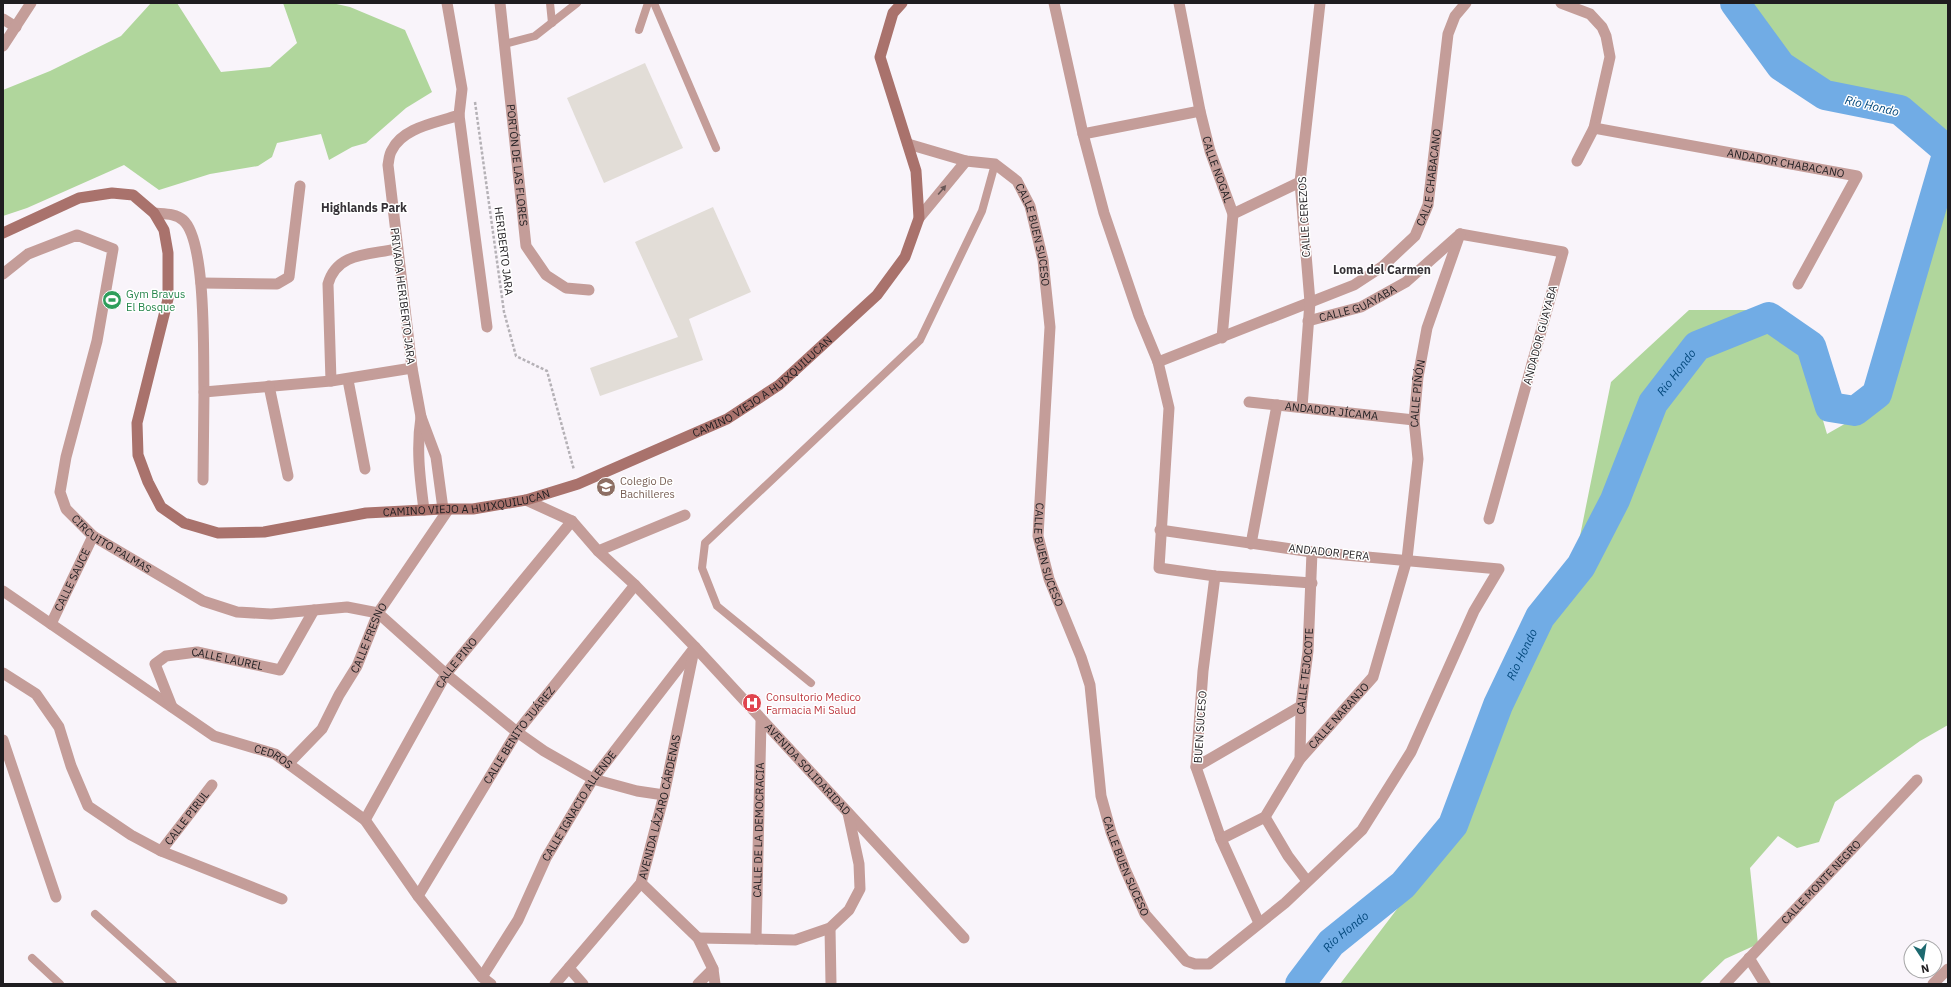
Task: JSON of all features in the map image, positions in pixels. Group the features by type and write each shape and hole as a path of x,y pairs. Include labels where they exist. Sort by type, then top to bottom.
{"main road":[{"name":"CAMINO VIEJO A HUIXQUILUCAN","path":"3,233 79,198 112,193 133,196 154,213 164,230 168,253 168,299 137,423 138,455 148,482 161,507 184,523 218,533 264,532 366,513 473,509 526,500 578,484 727,419 779,385 877,295 905,257 919,218 916,171 880,57 893,13 902,3"}],"street":[{"path":"3,46 31,3"},
{"path":"447,3 462,89 459,115 487,327"},
{"name":"PORTÓN DE LAS FLORES","path":"500,3 526,246 546,275 566,288 589,290"},
{"path":"1054,3 1083,134 1104,213 1139,316 1158,362 1169,408 1167,452 1160,530 1159,568 1215,576 1312,583"},
{"name":"CALLE NOGAL","path":"1179,3 1200,111 1210,150 1233,214 1222,338"},
{"name":"CALLE CEREZOS","path":"1302,407 1310,302 1300,182 1320,3"},
{"name":"CALLE CHABACANO","path":"1158,362 1354,285 1383,266 1415,236 1428,205 1448,34 1455,16 1466,3"},
{"path":"1561,3 1590,14 1602,27 1606,36 1610,58 1594,128 1577,161"},
{"path":"3,19 16,27"},
{"path":"1083,134 1200,111"},
{"name":"PRIVADA HERIBERTO JARA","path":"445,509 436,457 420,417 396,249 388,165 391,150 401,137 416,130 459,115"},
{"name":"ANDADOR CHABACANO","path":"1594,128 1857,176 1798,284"},
{"path":"908,144 966,162 995,164"},
{"path":"919,218 966,162"},
{"name":"CALLE BUEN SUCESO","path":"995,164 1017,181 1030,206 1043,260 1050,327 1038,536 1049,579 1081,657 1090,685 1101,796 1111,832 1125,869 1145,914 1186,962 1195,964 1209,964 1259,923"},
{"path":"1233,214 1300,182"},
{"path":"201,283 277,284 289,277 300,186"},
{"path":"154,213 175,215 184,221 196,248 201,283 204,392 204,480"},
{"name":"CIRCUITO PALMAS","path":"3,274 28,254 77,234 113,249 97,341 66,457 60,492 66,509 93,536 203,601 237,612 271,614 347,607 378,613"},
{"name":"CALLE GUAYABA","path":"1308,321 1361,307 1406,282 1460,234"},
{"name":"CALLE PIÑÓN","path":"1407,559 1418,459 1414,420 1418,377 1427,328 1460,234"},
{"name":"ANDADOR GUAYABA","path":"1460,234 1563,252 1489,519"},
{"path":"331,381 328,284 331,274 346,259 396,249"},
{"path":"204,392 348,380 412,368"},
{"path":"348,380 365,470"},
{"path":"269,386 288,476"},
{"name":"ANDADOR JÍCAMA","path":"1250,402 1414,420"},
{"path":"1251,544 1277,405"},
{"name":"PRIVADA HERIBERTO JARA","path":"420,417 417,438 424,510"},
{"name":"AVENIDA SOLIDARIDAD","path":"526,500 572,521 598,551 635,585 695,647 761,721 848,812 860,864 860,889 849,910 830,928 796,940 698,938"},
{"name":"CALLE FRESNO","path":"289,763 322,729 357,666 378,613 445,509"},
{"path":"598,551 685,515"},
{"name":"CALLE PINO","path":"365,820 446,674 572,521"},
{"name":"ANDADOR PERA","path":"1160,530 1312,552 1407,559 1499,569 1474,611 1411,752 1362,830 1307,881"},
{"name":"CALLE SAUCE","path":"51,624 93,536"},
{"name":"CALLE TEJOCOTE","path":"1300,759 1301,706 1308,651 1312,583 1312,552"},
{"name":"CALLE NARANJO","path":"1265,817 1300,759 1373,677 1407,559"},
{"name":"BUEN SUCESO","path":"1215,576 1203,671 1196,768 1221,839 1259,923"},
{"name":"CALLE BENITO JUÁREZ","path":"418,896 517,732 635,585"},
{"name":"CEDROS","path":"3,591 214,736 276,754 365,820 418,896 486,981"},
{"name":"CALLE LAUREL","path":"172,708 155,664 166,656 197,652 280,670 314,610"},
{"path":"378,613 446,674 517,732 544,750 593,779 637,791 664,795"},
{"name":"CALLE IGNACIO ALLENDE","path":"486,981 518,920 546,858 593,779 695,647"},
{"name":"AVENIDA LÁZARO CÁRDENAS","path":"555,984 641,884 664,795 695,647"},
{"path":"3,673 36,694 59,727 71,766 88,806 131,835 161,851 282,899"},
{"path":"1196,768 1301,706"},
{"name":"CALLE DE LA DEMOCRACIA","path":"756,939 761,721"},
{"path":"3,740 56,897"},
{"name":"CALLE MONTE NEGRO","path":"1725,984 1917,780"},
{"name":"CALLE PIRUL","path":"161,851 212,785"},
{"path":"848,812 964,938"},
{"path":"1221,839 1265,817 1288,856 1307,881 1285,902 1259,923"},
{"path":"641,884 698,938 713,968 715,984"},
{"path":"830,928 831,984"},
{"path":"1749,958 1765,984"},
{"path":"569,968 583,984"},
{"path":"698,984 713,968"},
{"path":"1933,984 1948,969"}],"lane":[{"path":"550,3 552,23"},
{"path":"505,44 535,36 577,3"},
{"path":"639,30 648,3"},
{"path":"654,3 716,148"},
{"path":"811,683 717,606 702,568 705,543 920,340 982,212 995,164"},
{"path":"95,914 173,984"},
{"path":"32,958 60,984"}],"path":[{"name":"HERIBERTO JARA","path":"474,96 504,312 516,356 547,371 578,484"}],"green space":[{"path":"151,3 177,3 221,72 270,67 297,43 283,3 332,3 350,7 405,30 432,92 406,108 366,143 352,147 329,160 321,134 277,143 272,157 258,166 210,174 159,190 124,165 27,208 3,216 3,90 50,71 121,36"},
{"path":"1747,3 1948,3 1948,138 1904,101 1828,86 1787,58"},
{"path":"1948,185 1948,725 1920,741 1835,802 1819,842 1797,848 1778,836 1750,868 1758,944 1725,959 1699,984 1340,984 1410,892 1471,807 1485,762 1577,551 1611,382 1689,310 1751,310 1803,352 1827,434 1885,401"}],"building":[{"path":"645,63 683,148 604,183 567,98"},
{"path":"713,207 751,292 689,319 703,360 600,396 590,368 678,337 635,242"}],"waterway":[{"name":"Rio Hondo","path":"1300,984 1331,943 1403,885 1453,825 1498,705 1540,617 1581,566 1615,500 1653,403 1697,346 1769,317 1811,346 1830,407 1855,411 1877,394 1948,151 1900,110 1825,95 1781,66 1735,3"}],"place":[{"name":"Gym Bravus El Bosque","path":"112,300"},
{"name":"Colegio De Bachilleres","path":"606,487"},
{"name":"Consultorio Medico Farmacia Mi Salud","path":"752,703"}],"district":[{"name":"Highlands Park","path":"364,208"},
{"name":"Loma del Carmen","path":"1382,270"}]}
